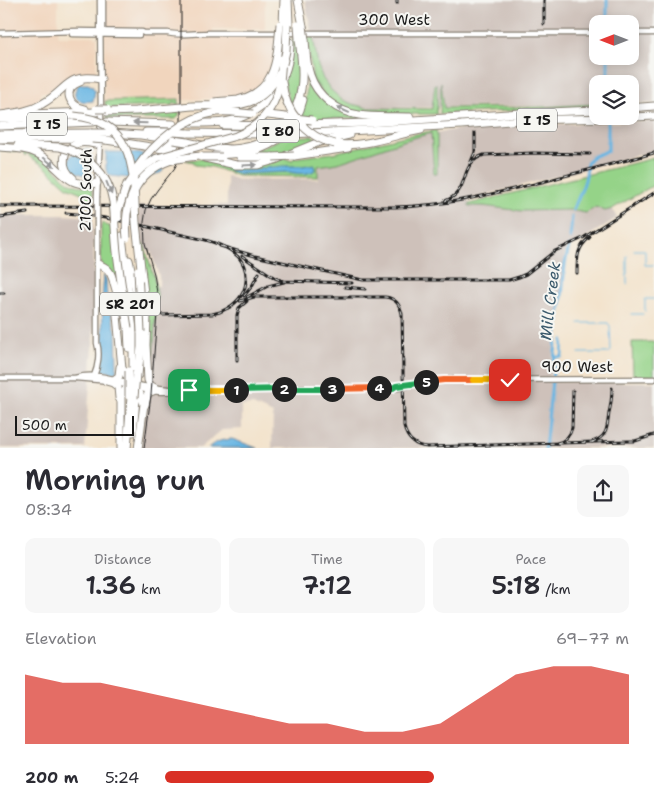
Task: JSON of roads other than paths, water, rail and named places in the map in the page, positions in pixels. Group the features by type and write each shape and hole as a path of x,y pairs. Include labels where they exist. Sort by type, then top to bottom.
{"highway":[{"path":"127,187 140,170 157,158 236,136 257,124 269,111 277,96 280,84 285,24 283,0"},
{"name":"I 80","path":"189,123 236,120 256,109 279,87 286,71 290,54 290,42 285,24 288,0"},
{"path":"222,156 246,153 262,148 277,140 291,126 301,108 304,92 304,75 297,0"},
{"path":"182,107 238,100 259,89 266,83 275,67 285,24"},
{"path":"301,40 312,81 322,95 339,109 358,115 461,121"},
{"name":"I 80","path":"173,142 187,150 241,148 267,139 278,131 289,119 300,95 302,81 301,40"},
{"path":"282,59 283,88 287,103 302,126 327,142 335,144 348,145 372,142"},
{"path":"0,120 42,105 73,80 82,77 101,79"},
{"path":"96,110 77,106 70,100 69,93 77,83 82,81 96,82 101,79"},
{"path":"0,120 96,110 124,111 182,107 212,108 252,114"},
{"path":"639,108 654,107"},
{"name":"I 15","path":"0,134 173,142 186,133 291,134 402,128 522,113 589,110"},
{"path":"127,187 131,177 146,156 162,140 181,126 216,112 312,120 361,121 367,123"},
{"path":"0,120 73,116 87,118 104,124 122,141 131,162 147,317 146,345"},
{"name":"I 15","path":"0,120 275,126 654,117"},
{"path":"187,150 222,156 294,156 349,148 461,121"},
{"path":"0,139 93,138 173,142 187,150 230,164 244,166 274,160 311,145 336,138 402,128"},
{"path":"93,138 70,148 65,155 64,164 67,173 75,180 97,183"},
{"path":"107,139 151,146 173,142"},
{"path":"0,146 36,153 52,163 68,180 75,183 97,183"},
{"path":"0,146 60,147 78,153 91,162 104,176 113,201 117,251 134,373 133,398 136,444"},
{"name":"SR 201","path":"134,373 135,321 128,254 122,237 127,209 130,198 147,174 160,165 176,159 187,150"},
{"name":"SR 201","path":"127,187 121,202 120,218 133,330 134,373"},
{"path":"134,373 141,347 135,205"},
{"path":"115,379 120,374 116,297 122,237"},
{"path":"128,254 144,326 148,382 154,390 147,396 136,444 132,448"},
{"path":"97,264 108,270 112,276 128,331"},
{"path":"120,351 123,370 140,394 144,404 136,444"},
{"path":"121,448 120,398 126,389 145,378 147,369"},
{"path":"106,381 118,387 120,414"},
{"path":"128,448 129,414 133,398"}],"main road":[{"name":"2100 South","path":"94,378 97,343 97,183 101,118 101,0"},
{"name":"300 West","path":"0,33 101,34 142,32 180,35 190,33 589,33"},
{"path":"639,33 654,33"},
{"name":"900 West","path":"0,378 75,378 80,376 115,379 134,386"},
{"name":"900 West","path":"94,378 172,392 178,390 396,389 444,380 654,379"}],"water":[{"path":"80,84 92,86 95,91 93,101 78,100 75,91"},
{"path":"87,149 89,153 85,175 73,170 69,161 73,153"},
{"path":"106,152 134,153 161,159 163,171 137,179 111,176 107,173 106,169"},
{"path":"314,164 315,170 303,174 289,172 240,174 225,169 249,170"},
{"path":"104,275 107,299 116,331 117,370 115,373 103,371 101,367"},
{"path":"232,439 257,448 208,448 219,441"}],"waterway":[{"name":"Mill Creek","path":"607,0 607,15"},
{"name":"Mill Creek","path":"608,65 608,75"},
{"name":"Mill Creek","path":"573,210 584,183 587,162 594,156 608,150 608,125"},
{"name":"Mill Creek","path":"570,238 572,217"},
{"name":"Mill Creek","path":"545,448 559,313 569,246"},
{"path":"634,250 645,250 645,265 654,265"},
{"path":"627,256 627,284"},
{"path":"645,311 645,299 654,299"},
{"path":"631,314 643,314"},
{"path":"579,323 608,323 610,326 611,351 609,353 579,353"},
{"path":"555,357 562,357 563,339"}],"tram line":[{"path":"144,448 151,395 158,299 154,274 145,243 144,222 146,210 151,199 174,169 181,152 181,0"}],"railway":[{"path":"544,0 544,24"},
{"path":"470,164 475,152 475,133"},
{"path":"445,201 459,191 470,165 484,155 533,153 590,154"},
{"path":"0,206 414,206 451,202 487,195 654,153"},
{"path":"220,246 255,256 363,280 509,280 526,274 555,251 583,238 654,193"},
{"path":"0,217 27,213"},
{"path":"66,213 136,224 208,241 229,250 238,256 245,270 246,277 243,293 228,308"},
{"path":"577,273 579,253 582,245 590,237"},
{"path":"242,256 275,278 283,281 352,283"},
{"path":"244,296 259,273"},
{"path":"247,297 268,286 284,282"},
{"path":"345,287 365,289"},
{"path":"240,301 254,297 385,297 394,300 400,307 402,314 404,427 409,438 419,445 427,447 635,441 654,435"},
{"path":"237,360 237,315 239,308 247,301"},
{"path":"162,315 212,314 232,306"},
{"path":"592,442 601,437 606,431 612,388"},
{"path":"557,443 567,438 572,428 573,391"}]}
